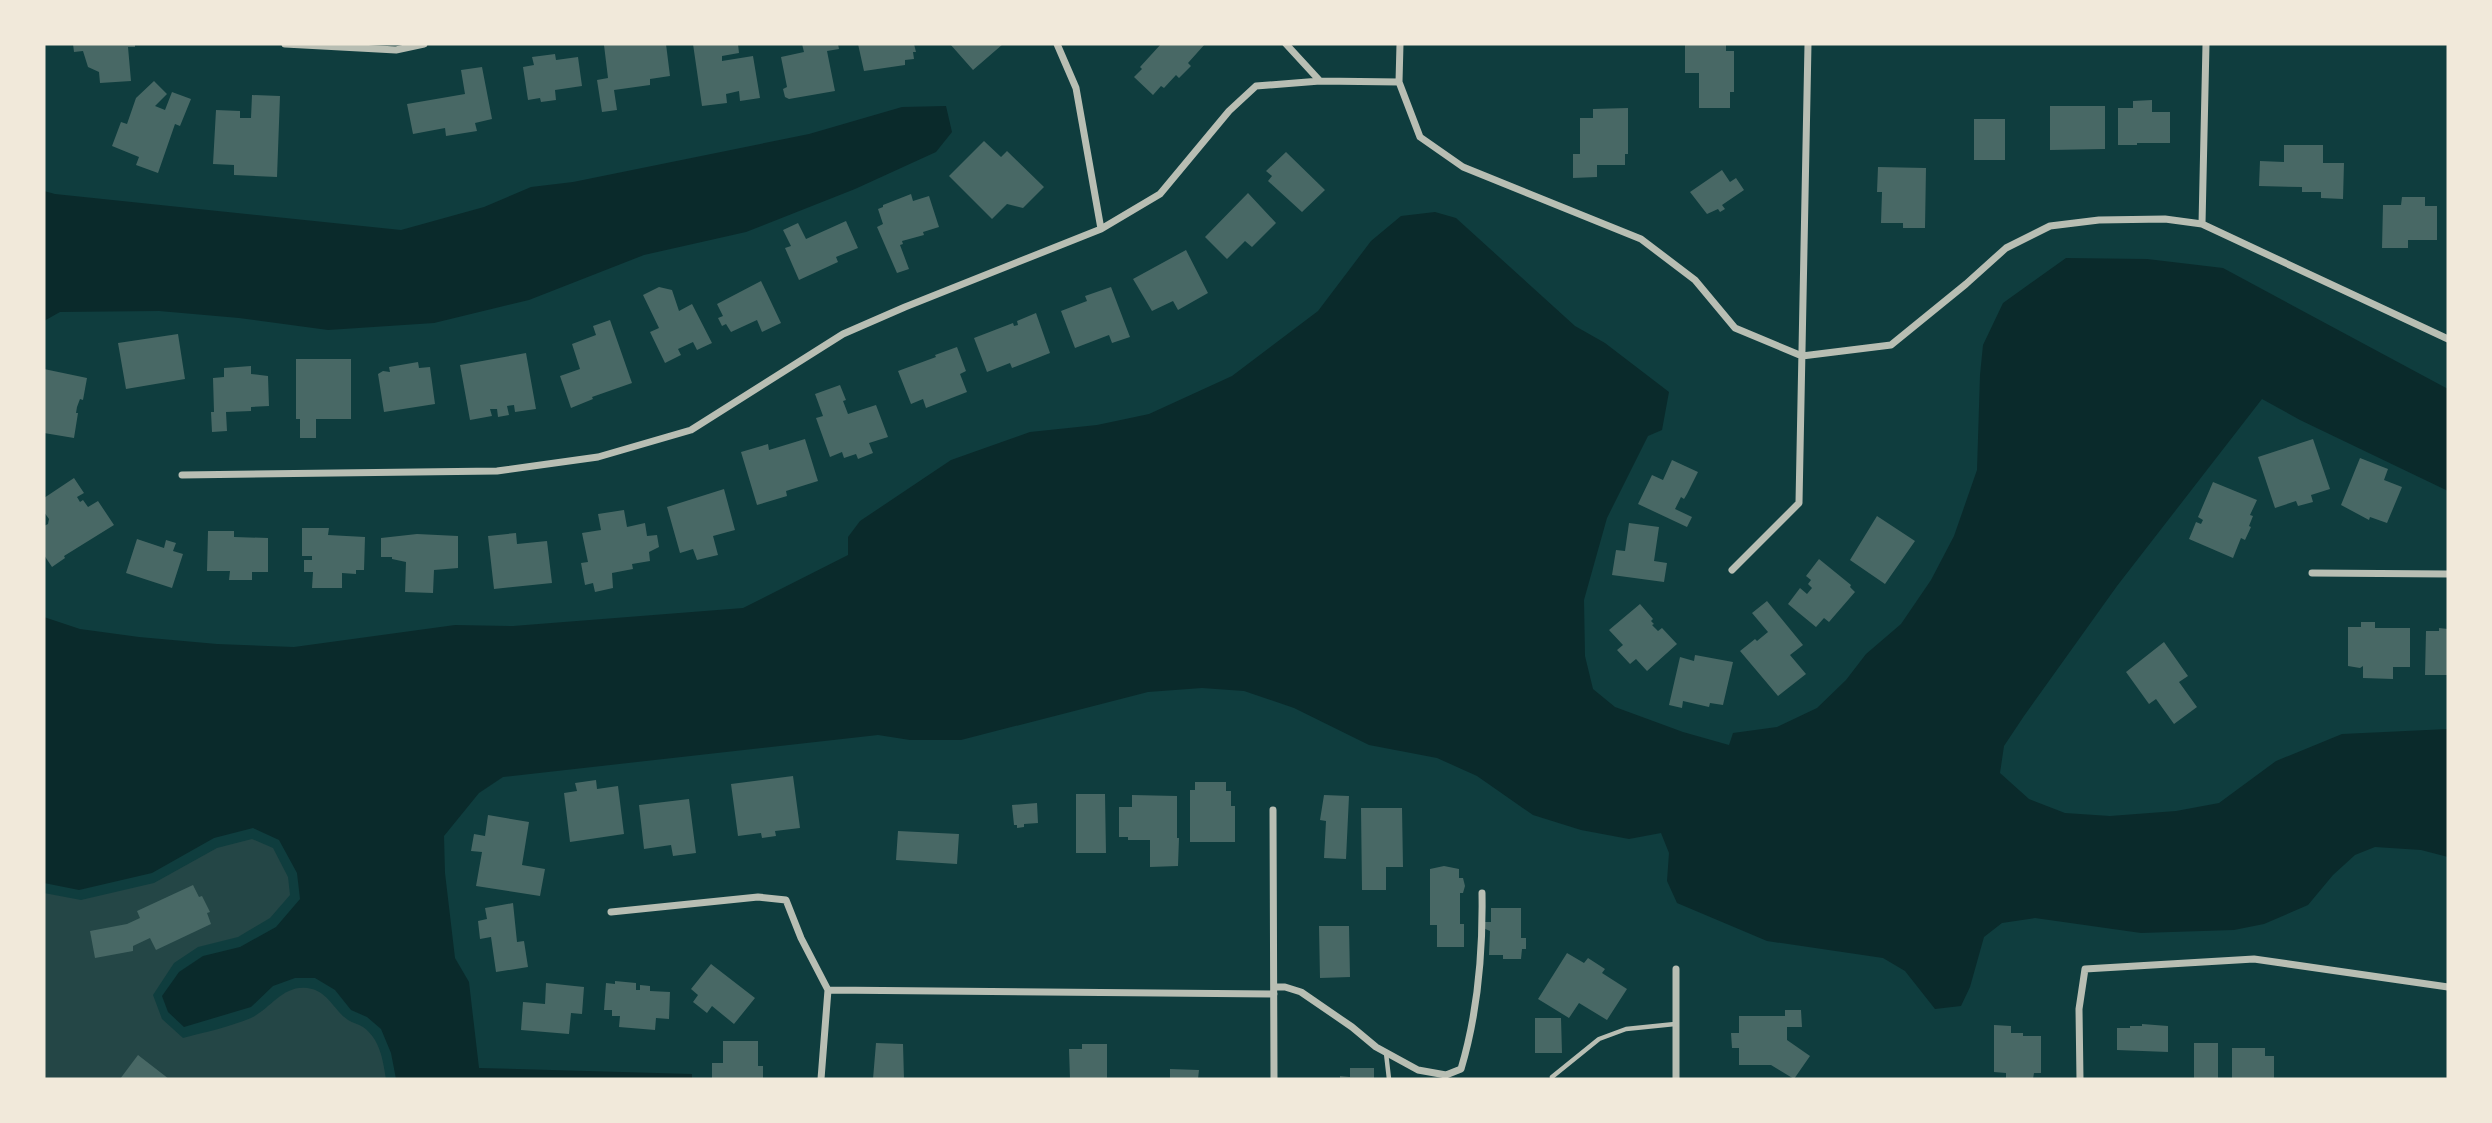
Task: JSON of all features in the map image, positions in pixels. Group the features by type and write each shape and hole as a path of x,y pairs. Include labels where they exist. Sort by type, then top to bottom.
{"street":[{"path":"285,44 396,50 424,44"},
{"path":"1057,44 1076,88 1101,229"},
{"path":"1286,44 1320,81"},
{"path":"1400,44 1399,82 1420,137 1452,159 1487,177 1641,239 1695,280 1735,328 1802,356 1891,345 2006,248 2050,226 2099,219 2165,219 2202,224 2448,339"},
{"path":"1732,570 1799,503 1808,44"},
{"path":"2202,224 2206,44"},
{"path":"182,475 497,471 598,457 691,430 843,334 1101,229 1160,194 1229,111 1256,86 1320,81 1399,82"},
{"path":"2312,573 2448,575"},
{"path":"1273,810 1273,1079"},
{"path":"828,990 1274,990 1285,987 1301,992 1386,1053 1418,1070 1446,1075 1461,1069 1470,1040 1483,948 1482,893"},
{"path":"611,912 758,897 786,900 801,938 828,990 821,1079"},
{"path":"2080,1079 2080,1009 2085,969 2254,959 2448,987"},
{"path":"1676,969 1676,1079"}],"lane":[{"path":"1552,1077 1599,1039 1626,1029 1676,1024"},
{"path":"1386,1053 1389,1079"}],"shaded area":[{"path":"946,106 952,132 936,152 855,189 746,232 644,255 529,300 434,323 328,330 159,311 60,312 44,321 44,191 401,230 484,207 531,187 573,182 809,134 902,107"},
{"path":"1435,212 1456,218 1575,326 1605,343 1669,392 1662,430 1648,436 1607,518 1584,600 1585,656 1593,689 1615,707 1683,732 1729,745 1733,733 1777,727 1817,708 1846,680 1866,654 1901,624 1931,580 1954,536 1977,470 1983,345 2003,303 2066,258 2147,259 2223,268 2448,389 2448,491 2262,399 2117,586 2024,716 2004,746 2000,773 2029,799 2065,813 2110,816 2176,811 2219,803 2276,761 2342,734 2448,729 2448,857 2421,850 2375,847 2355,855 2333,875 2308,905 2264,924 2234,930 2141,933 2035,918 2002,923 1984,937 1970,987 1961,1006 1935,1009 1905,971 1883,958 1767,941 1677,903 1667,881 1669,853 1661,833 1629,839 1581,830 1533,815 1477,776 1437,758 1369,745 1294,708 1244,691 1202,688 1148,692 961,740 910,740 878,735 503,777 479,793 444,836 445,873 455,958 469,982 479,1068 692,1074 692,1079 396,1079 391,1053 381,1029 367,1017 351,1010 335,990 315,978 295,978 273,986 251,1007 184,1027 168,1012 162,996 179,972 203,956 240,947 276,927 300,899 297,873 279,840 253,828 214,838 152,873 79,890 44,883 44,617 80,629 139,637 294,647 455,625 513,626 743,608 848,555 848,537 860,521 951,460 1030,432 1097,425 1149,414 1232,376 1318,311 1371,241 1401,216"},
{"path":"252,839 273,848 288,877 290,895 270,918 238,937 198,947 174,963 153,995 162,1019 183,1038 251,1018 293,989 312,989 323,994 348,1020 369,1032 380,1050 386,1079 44,1079 44,893 81,900 154,883 217,848"}],"building":[{"path":"73,44 135,44 135,47 128,47 131,81 100,83 99,72 88,67 83,51 74,52"},
{"path":"666,44 670,76 650,79 650,85 614,90 617,110 602,112 597,80 608,78 604,45"},
{"path":"693,44 738,44 739,53 722,56 722,61 753,56 760,98 740,101 739,91 726,94 727,103 702,106"},
{"path":"802,44 838,44 839,49 827,51 835,91 789,99 785,97 783,89 787,87 781,57 804,52"},
{"path":"858,44 914,44 916,52 913,52 914,59 905,60 905,65 864,71"},
{"path":"950,44 1003,44 973,70"},
{"path":"1161,44 1205,44 1188,63 1191,66 1179,78 1176,75 1153,95 1134,77"},
{"path":"1726,44 1726,51 1734,51 1734,92 1730,92 1730,108 1699,108 1699,73 1685,73 1685,45"},
{"path":"555,54 556,60 578,57 582,86 555,90 556,100 528,100 523,67 534,65 532,57"},
{"path":"482,67 492,119 475,123 477,131 446,136 445,128 413,134 407,104 465,94 461,70"},
{"path":"154,81 167,94 155,106 165,110 172,92 191,99 180,126 175,124 158,173 136,165 139,157 112,146 121,122 127,124 136,98"},
{"path":"252,95 280,96 277,177 234,175 234,165 213,164 216,110 240,111 240,118 251,118"},
{"path":"2152,100 2152,112 2170,112 2170,143 2118,145 2118,108 2133,108 2133,101"},
{"path":"2050,106 2105,106 2105,149 2050,150"},
{"path":"1628,108 1628,154 1625,154 1625,165 1597,165 1597,177 1573,178 1573,154 1580,154 1580,118 1593,118 1593,109"},
{"path":"1974,119 2005,119 2005,160 1974,160"},
{"path":"984,141 1001,157 1007,151 1044,187 1023,208 1007,204 992,219 949,176"},
{"path":"2284,145 2323,145 2323,163 2344,163 2343,199 2321,198 2321,192 2302,192 2302,187 2259,186 2260,161 2284,162"},
{"path":"1286,152 1325,190 1302,212 1268,181 1272,176 1266,171"},
{"path":"1878,167 1926,168 1925,228 1903,228 1903,223 1881,223 1882,192 1877,192"},
{"path":"1722,170 1730,182 1736,178 1744,190 1722,205 1725,209 1707,214 1690,192"},
{"path":"1248,193 1276,223 1252,247 1245,241 1227,259 1205,237"},
{"path":"911,194 913,201 929,196 939,227 923,232 924,235 902,241 903,244 900,245 909,269 897,273 877,227 883,224 878,209"},
{"path":"2402,197 2425,197 2425,206 2437,206 2437,240 2408,240 2408,248 2382,248 2383,205 2401,205"},
{"path":"846,221 858,248 836,257 838,262 799,280 785,248 791,246 783,230 798,223 806,239"},
{"path":"1186,250 1208,293 1178,310 1173,301 1152,311 1133,279"},
{"path":"761,281 781,323 762,332 757,320 731,332 726,324 722,326 718,318 723,316 717,304"},
{"path":"659,287 672,290 679,311 692,304 712,343 697,350 693,342 678,349 681,355 665,363 650,332 659,328 643,295"},
{"path":"1111,287 1130,337 1112,343 1109,335 1075,348 1061,311 1087,301 1085,296"},
{"path":"1036,313 1050,353 1012,368 1010,363 987,372 974,338 1013,323 1014,326 1018,325 1017,321"},
{"path":"610,320 632,383 592,397 593,399 571,408 560,376 580,369 572,344 596,335 593,326"},
{"path":"178,334 185,379 126,389 118,343"},
{"path":"957,347 966,371 960,374 967,392 926,408 923,399 911,404 898,371"},
{"path":"526,353 536,409 515,412 514,405 507,406 509,415 498,417 497,409 490,409 492,416 470,420 460,365"},
{"path":"296,359 351,359 351,419 316,419 316,438 300,438 300,419 296,419"},
{"path":"418,362 419,368 430,367 435,404 384,412 378,374 383,371 390,372 389,367"},
{"path":"251,366 251,374 268,376 269,406 251,407 251,411 226,412 227,431 212,432 213,378 224,377 224,368"},
{"path":"44,369 87,378 83,400 80,399 77,407 74,438 44,433"},
{"path":"840,385 848,414 876,405 888,437 869,443 873,453 858,459 856,454 844,458 842,452 830,457 816,418 823,416 815,394"},
{"path":"805,439 818,481 786,491 787,496 757,505 741,452 768,444 769,450"},
{"path":"2313,439 2330,489 2311,495 2313,502 2298,506 2296,501 2275,508 2258,457"},
{"path":"2360,458 2388,469 2384,480 2402,487 2387,523 2370,517 2369,520 2341,505"},
{"path":"1672,460 1698,472 1684,499 1681,497 1675,509 1692,517 1687,527 1638,504 1652,475 1663,480"},
{"path":"74,478 84,493 77,497 80,502 83,500 88,507 98,501 114,525 64,556 65,558 52,567 44,555 44,526 49,519 44,512 44,498"},
{"path":"2213,482 2257,500 2250,515 2253,516 2249,526 2251,527 2245,540 2241,538 2233,558 2189,539 2196,522 2201,524 2203,520 2198,517"},
{"path":"724,489 735,530 713,536 718,555 697,560 693,549 680,553 667,507"},
{"path":"624,510 627,527 645,523 647,536 657,535 659,547 649,552 650,561 632,564 633,569 612,573 613,588 595,592 593,583 585,585 581,563 588,562 582,533 601,530 598,514"},
{"path":"1877,516 1915,541 1885,584 1850,560"},
{"path":"1629,523 1659,527 1654,561 1667,563 1664,582 1612,575 1616,550 1625,551"},
{"path":"302,528 329,528 328,535 365,537 364,570 356,570 356,574 342,573 342,588 312,588 313,572 304,572 304,560 312,560 312,556 302,556"},
{"path":"208,531 234,531 234,537 268,538 268,572 252,572 252,580 229,580 230,571 207,571"},
{"path":"516,533 517,544 547,541 552,583 494,589 488,536"},
{"path":"417,534 458,536 458,568 434,570 433,593 405,592 406,562 392,557 381,557 381,538"},
{"path":"137,539 164,548 166,540 176,543 173,551 183,554 172,588 126,573"},
{"path":"1819,559 1851,585 1855,592 1829,622 1824,618 1816,627 1788,604 1800,588 1807,594 1812,588 1808,584 1811,580 1806,576"},
{"path":"1767,601 1803,645 1790,655 1806,674 1778,696 1740,651 1768,632 1752,613"},
{"path":"1640,604 1653,619 1652,625 1658,631 1662,628 1677,644 1647,671 1636,659 1630,664 1617,650 1623,645 1609,630"},
{"path":"2361,622 2375,622 2375,628 2410,628 2410,667 2393,667 2393,679 2363,678 2363,666 2348,666 2348,627 2361,627"},
{"path":"2439,628 2448,629 2448,675 2425,675 2426,631 2439,631"},
{"path":"2164,642 2188,676 2179,682 2197,707 2174,724 2156,699 2149,704 2126,672"},
{"path":"1695,655 1733,662 1723,705 1710,703 1709,707 1683,701 1682,708 1669,705 1680,657 1694,661"},
{"path":"793,776 800,828 775,831 776,836 762,838 761,833 738,836 731,784"},
{"path":"596,780 597,789 618,786 624,834 570,842 564,793 577,791 575,783"},
{"path":"1195,782 1226,782 1226,791 1231,791 1231,806 1235,806 1235,842 1190,842 1190,790 1195,790"},
{"path":"1076,794 1105,794 1106,853 1076,853"},
{"path":"1132,795 1177,796 1178,866 1150,867 1150,840 1128,840 1128,837 1119,837 1119,807 1132,807"},
{"path":"1324,795 1349,796 1346,859 1324,858 1326,821 1320,820"},
{"path":"689,799 696,853 673,856 671,845 644,849 639,805"},
{"path":"1037,803 1038,823 1024,824 1024,827 1017,828 1017,825 1014,825 1012,805"},
{"path":"1361,808 1402,808 1403,867 1386,867 1386,890 1362,890"},
{"path":"488,815 529,822 522,865 545,869 540,896 476,886 482,852 471,851 474,834 485,836"},
{"path":"898,831 959,834 957,864 896,860"},
{"path":"1444,866 1459,869 1459,878 1463,878 1465,886 1463,893 1460,893 1460,924 1464,924 1464,947 1437,947 1437,925 1430,925 1430,869"},
{"path":"193,885 210,912 207,913 211,924 156,950 150,938 133,946 133,951 95,958 90,931 127,924 140,918 137,911"},
{"path":"513,903 517,942 524,941 528,967 496,972 491,937 480,939 478,921 487,919 485,908"},
{"path":"1491,908 1521,908 1521,938 1526,938 1526,949 1522,949 1521,959 1503,959 1503,955 1489,955 1490,931 1483,928 1483,922 1491,922"},
{"path":"1319,926 1349,926 1350,977 1320,978"},
{"path":"1567,953 1584,963 1588,958 1605,969 1602,973 1627,989 1607,1020 1579,1003 1569,1018 1538,999"},
{"path":"711,964 755,998 734,1024 712,1006 707,1013 693,1002 698,995 691,989"},
{"path":"615,981 636,983 636,990 640,990 640,985 650,986 650,991 670,992 669,1019 656,1018 655,1030 619,1027 620,1016 612,1016 612,1010 604,1010 606,983 615,984"},
{"path":"546,983 584,987 582,1014 571,1013 569,1034 521,1030 523,1002 545,1004"},
{"path":"1785,1010 1801,1010 1802,1027 1787,1027 1787,1040 1810,1056 1794,1079 1771,1065 1739,1065 1739,1048 1732,1048 1731,1033 1739,1033 1739,1016 1785,1016"},
{"path":"1535,1018 1561,1018 1562,1053 1535,1053"},
{"path":"2142,1024 2168,1026 2168,1052 2117,1050 2117,1028"},
{"path":"1994,1025 2011,1026 2011,1033 2023,1033 2023,1036 2041,1036 2041,1073 2034,1073 2033,1079 2006,1079 2006,1073 1994,1072"},
{"path":"723,1041 758,1041 758,1066 763,1066 763,1079 712,1079 712,1063 723,1063"},
{"path":"876,1043 903,1044 904,1079 873,1079"},
{"path":"2194,1043 2218,1043 2218,1079 2194,1079"},
{"path":"1082,1044 1107,1044 1107,1079 1070,1079 1069,1049 1082,1049"},
{"path":"2232,1048 2265,1048 2265,1056 2274,1056 2274,1079 2232,1079"},
{"path":"138,1055 169,1079 120,1079"},
{"path":"1350,1068 1374,1068 1374,1079 1340,1079 1340,1076 1350,1077"},
{"path":"1170,1069 1199,1070 1198,1079 1170,1079"}]}
